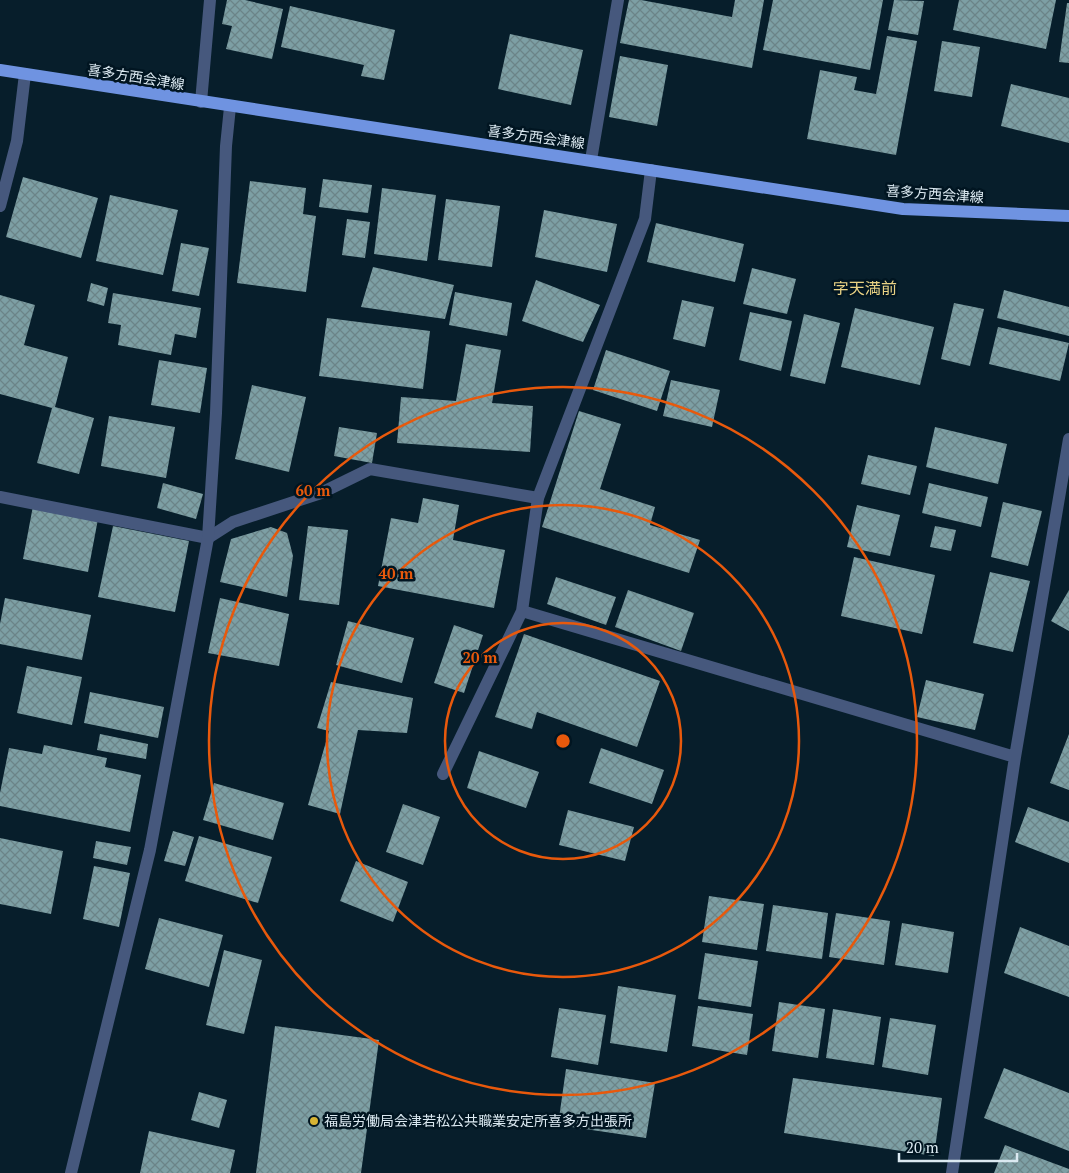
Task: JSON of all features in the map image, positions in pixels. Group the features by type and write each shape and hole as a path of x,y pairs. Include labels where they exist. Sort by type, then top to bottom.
{"main road":[{"name":"喜多方西会津線","path":"0,70 230,107 591,160 903,209 1069,216"}],"street":[{"path":"201,102 210,0"},
{"path":"591,160 618,0"},
{"path":"0,206 17,141 25,74"},
{"path":"71,1173 150,850 208,538 216,413 226,146 230,107"},
{"path":"443,774 522,611 538,498 645,220 652,170"},
{"path":"952,1173 1015,757 1069,439"},
{"path":"0,497 208,538 233,522 321,493 370,469 538,498"},
{"path":"522,611 1015,757"}],"building":[{"path":"227,0 245,0 283,9 272,59 226,49 232,26 222,24"},
{"path":"629,0 641,0 732,17 735,0 764,0 752,68 620,43"},
{"path":"773,0 883,0 870,70 763,50"},
{"path":"894,0 924,1 918,35 888,30"},
{"path":"959,0 1056,0 1046,49 953,30"},
{"path":"1067,3 1069,3 1069,63 1059,62"},
{"path":"290,6 395,30 384,80 361,76 364,65 281,47"},
{"path":"510,34 583,50 571,105 498,89"},
{"path":"887,36 917,41 896,155 807,139 820,70 857,77 854,90 876,94"},
{"path":"942,41 980,47 972,97 934,91"},
{"path":"620,56 668,65 657,126 609,117"},
{"path":"1011,84 1069,98 1069,143 1001,126"},
{"path":"23,177 98,198 81,258 6,237"},
{"path":"323,179 372,185 368,213 319,207"},
{"path":"250,181 306,188 303,214 316,216 306,292 237,283"},
{"path":"382,188 436,195 427,261 374,254"},
{"path":"110,195 178,210 163,275 96,261"},
{"path":"446,199 500,206 492,267 438,260"},
{"path":"544,210 617,224 607,272 535,257"},
{"path":"347,219 370,222 365,258 342,255"},
{"path":"656,223 744,244 735,282 647,262"},
{"path":"181,243 209,248 199,296 172,291"},
{"path":"373,267 454,285 445,319 361,307"},
{"path":"752,268 796,279 787,314 743,304"},
{"path":"536,280 600,305 583,342 522,321"},
{"path":"91,283 108,288 104,306 87,301"},
{"path":"1004,290 1069,307 1069,336 997,318"},
{"path":"455,292 512,303 507,336 449,325"},
{"path":"113,293 201,308 196,338 175,334 171,355 118,345 121,325 108,323"},
{"path":"0,295 35,305 24,345 68,357 55,407 94,418 79,474 37,463 52,408 0,394"},
{"path":"682,300 714,307 705,347 673,339"},
{"path":"954,303 984,309 970,366 941,359"},
{"path":"855,308 934,327 920,385 841,367"},
{"path":"750,312 792,321 781,371 739,360"},
{"path":"804,314 840,323 825,384 790,376"},
{"path":"327,318 430,331 423,389 319,376"},
{"path":"998,327 1069,343 1060,381 989,364"},
{"path":"466,344 501,350 492,403 533,406 530,452 397,443 401,397 456,401"},
{"path":"606,350 670,371 657,411 593,390"},
{"path":"159,360 207,368 200,413 151,405"},
{"path":"671,380 720,390 712,427 663,416"},
{"path":"252,385 306,397 289,472 235,459"},
{"path":"579,411 621,424 600,489 655,507 650,525 700,540 689,573 542,527"},
{"path":"109,416 175,427 166,478 101,466"},
{"path":"339,427 377,433 372,463 334,456"},
{"path":"935,427 1007,444 998,484 926,467"},
{"path":"868,455 917,466 910,495 861,484"},
{"path":"163,483 203,494 196,519 157,508"},
{"path":"929,483 988,497 981,527 922,513"},
{"path":"423,498 459,505 453,540 505,550 494,608 378,586 391,518 418,523"},
{"path":"1003,502 1042,511 1028,566 991,557"},
{"path":"857,505 900,515 890,556 847,547"},
{"path":"33,506 98,519 88,572 23,559"},
{"path":"113,526 189,541 175,612 98,597"},
{"path":"308,526 348,530 339,605 299,600"},
{"path":"935,526 956,530 951,551 930,547"},
{"path":"271,527 287,533 293,556 287,597 220,582 231,539"},
{"path":"854,557 935,575 922,634 841,616"},
{"path":"990,572 1030,581 1013,652 973,643"},
{"path":"556,577 616,597 606,625 547,604"},
{"path":"628,590 694,613 681,651 615,627"},
{"path":"1069,590 1069,631 1051,621"},
{"path":"5,598 91,615 82,660 0,644 0,624"},
{"path":"220,598 289,614 279,666 208,653"},
{"path":"348,621 414,638 402,683 336,665"},
{"path":"454,625 483,635 464,693 434,683"},
{"path":"524,634 660,681 637,747 537,712 532,729 495,717"},
{"path":"27,666 82,677 72,725 17,713"},
{"path":"926,680 984,694 975,730 917,717"},
{"path":"331,682 413,698 407,733 358,730 340,814 308,805 329,731 317,728"},
{"path":"90,692 164,707 158,738 84,723"},
{"path":"100,734 148,744 146,759 97,750"},
{"path":"1069,734 1069,790 1050,783"},
{"path":"44,745 107,758 105,767 141,775 130,832 0,806 0,793 9,748 42,754"},
{"path":"601,748 664,770 652,804 589,783"},
{"path":"479,751 539,772 526,808 467,788"},
{"path":"214,783 284,803 273,840 203,820"},
{"path":"403,804 440,817 423,865 386,852"},
{"path":"1028,807 1069,822 1069,863 1015,842"},
{"path":"568,810 634,827 625,861 559,845"},
{"path":"173,831 194,837 185,866 164,861"},
{"path":"199,836 272,857 258,903 185,881"},
{"path":"0,838 63,851 51,914 0,904"},
{"path":"96,841 131,847 127,865 93,858"},
{"path":"356,861 408,882 393,922 340,901"},
{"path":"94,866 130,873 119,927 83,919"},
{"path":"709,896 764,904 757,950 702,942"},
{"path":"773,905 828,913 822,959 766,951"},
{"path":"836,913 890,921 884,965 829,957"},
{"path":"159,918 223,935 209,987 145,969"},
{"path":"902,923 954,932 948,973 895,965"},
{"path":"1020,927 1069,946 1069,997 1004,973"},
{"path":"224,950 262,960 244,1034 206,1025"},
{"path":"705,953 758,961 751,1007 698,999"},
{"path":"618,986 676,995 667,1052 610,1043"},
{"path":"779,1002 825,1009 818,1058 772,1051"},
{"path":"698,1006 753,1014 747,1055 692,1046"},
{"path":"559,1008 606,1015 598,1065 551,1057"},
{"path":"833,1009 881,1017 874,1065 826,1058"},
{"path":"890,1018 936,1025 928,1075 882,1067"},
{"path":"275,1026 379,1040 361,1173 256,1173"},
{"path":"1004,1068 1069,1093 1069,1151 984,1118"},
{"path":"566,1069 655,1083 646,1138 558,1125"},
{"path":"793,1078 942,1098 934,1156 784,1133"},
{"path":"199,1092 227,1100 219,1128 191,1120"},
{"path":"149,1131 235,1150 230,1173 140,1173"},
{"path":"1005,1145 1069,1169 1069,1173 994,1173"}],"place":[{"name":"福島労働局会津若松公共職業安定所喜多方出張所","path":"314,1121"}],"district":[{"name":"字天満前","path":"865,288"}]}
